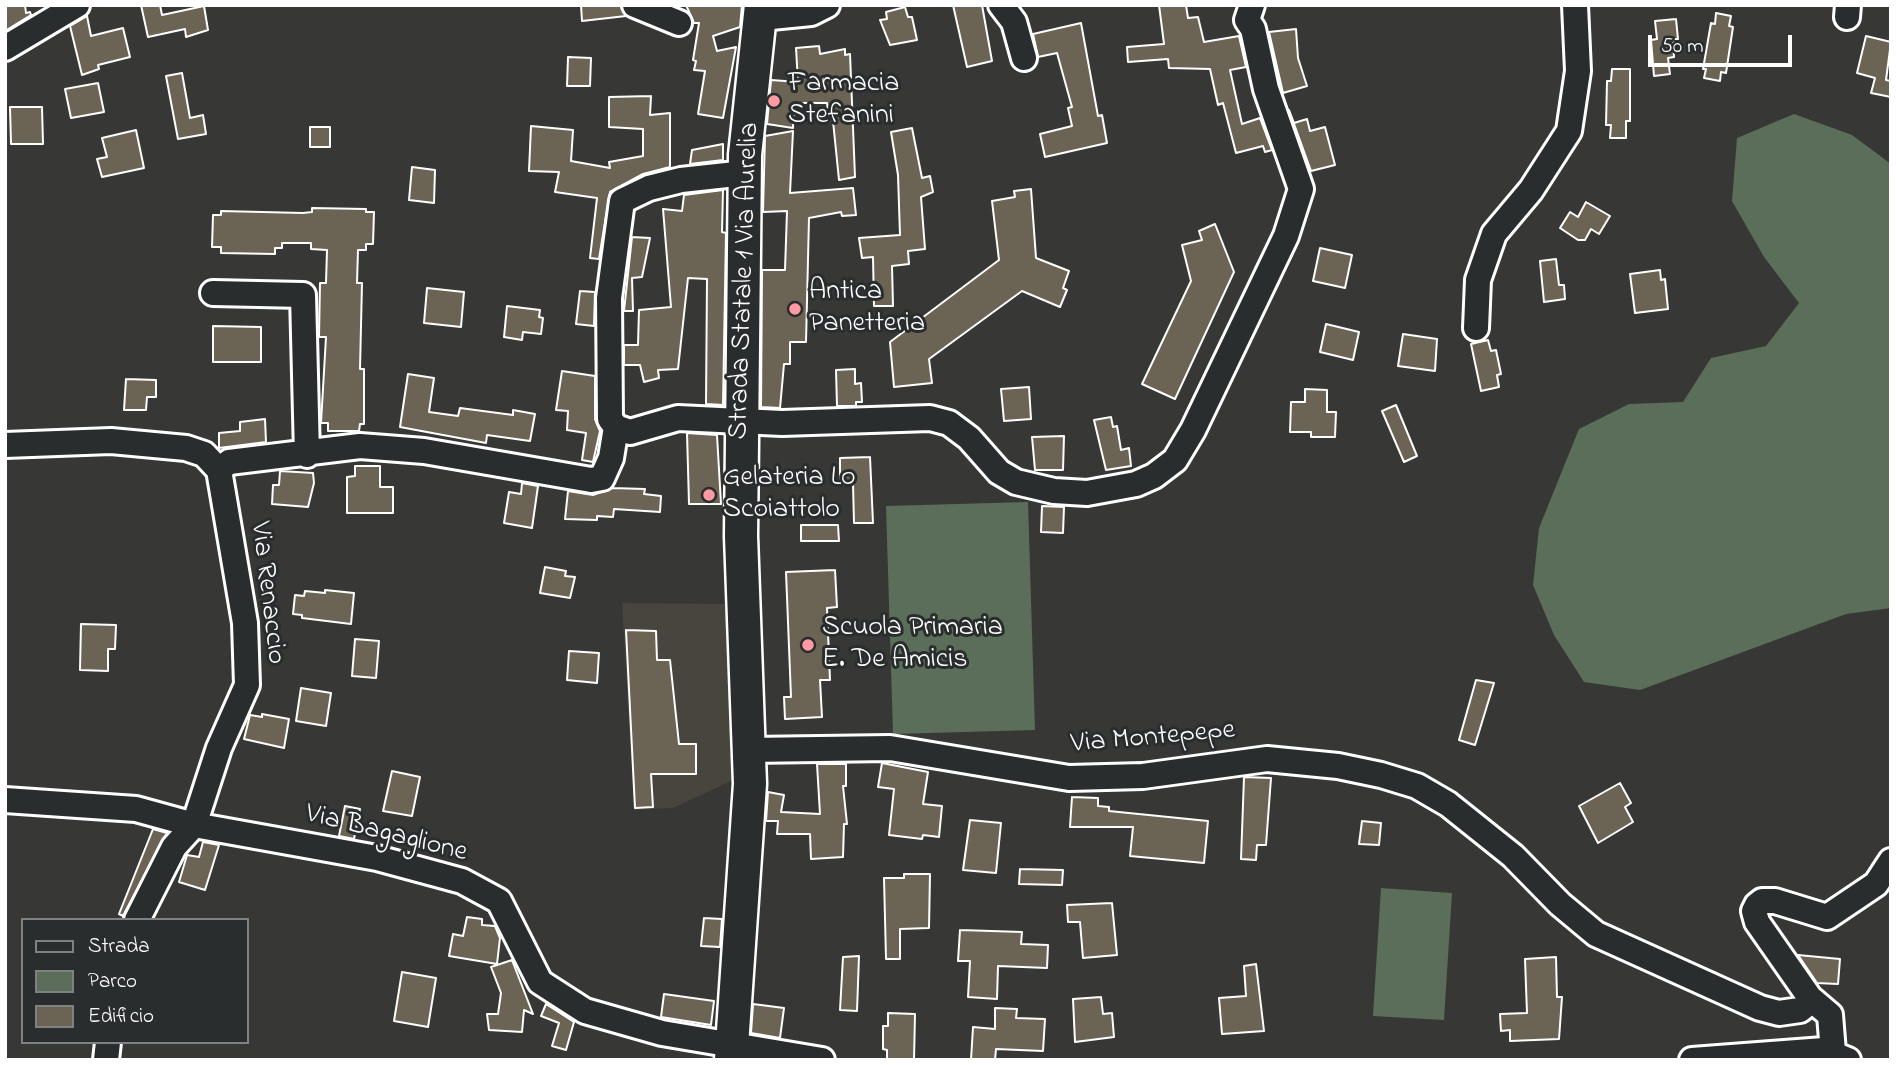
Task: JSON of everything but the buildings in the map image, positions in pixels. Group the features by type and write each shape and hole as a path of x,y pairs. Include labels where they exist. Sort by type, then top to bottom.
{"main road":[{"name":"Strada Statale 1 Via Aurelia","path":"732,1052 750,784 741,537 745,173 761,12"}],"street":[{"path":"5,48 77,5"},
{"path":"635,5 679,23"},
{"path":"761,12 811,13 827,5"},
{"path":"1001,5 1014,22 1024,58"},
{"path":"745,173 670,183 649,188 622,201 609,298 610,419 616,427 630,432 678,418 741,422 930,418 949,424 959,431 999,472 1016,482 1054,491 1087,492 1136,484 1169,465 1183,450 1286,236 1301,189 1266,89 1253,29 1247,20 1252,5"},
{"path":"1476,328 1478,280 1494,234 1531,190 1569,131 1578,71 1575,5"},
{"path":"213,293 303,295 307,455"},
{"path":"5,445 111,441 186,448 204,454 219,470 229,462 307,455 360,446 424,452 591,480 601,478 611,458 616,427"},
{"name":"Via Renaccio","path":"138,918 174,847 194,825 219,748 247,685 245,624 219,470"},
{"name":"Via Montepepe","path":"749,750 890,748 1069,778 1143,776 1217,764 1291,760 1381,775 1417,786 1448,804 1513,856 1560,904 1596,934 1760,1009 1779,1013 1793,1012 1806,1007 1810,998"},
{"name":"Via Bagaglione","path":"5,800 136,809 194,825 377,858 461,881 499,901 540,982 585,1011 732,1052 822,1060"},
{"path":"1692,1060 1770,1052 1840,1056 1830,1015 1810,998 1757,922 1755,911 1757,905 1769,900 1827,917 1876,884 1891,861"}],"shaded area":[{"path":"622,603 730,604 735,779 673,808 634,810"}],"green space":[{"path":"1794,114 1852,135 1891,164 1891,608 1846,614 1640,690 1584,682 1554,635 1533,585 1539,528 1579,429 1629,404 1683,402 1711,358 1766,346 1799,303 1764,257 1732,201 1737,138"},
{"path":"1028,502 1035,730 893,734 886,506"},
{"path":"1381,888 1452,893 1444,1020 1373,1016"}],"place":[{"name":"Farmacia Stefanini","path":"774,101"},
{"name":"Antica Panetteria","path":"795,309"},
{"name":"Gelateria Lo Scoiattolo","path":"709,495"},
{"name":"Scuola Primaria E. De Amicis","path":"808,645"}]}
